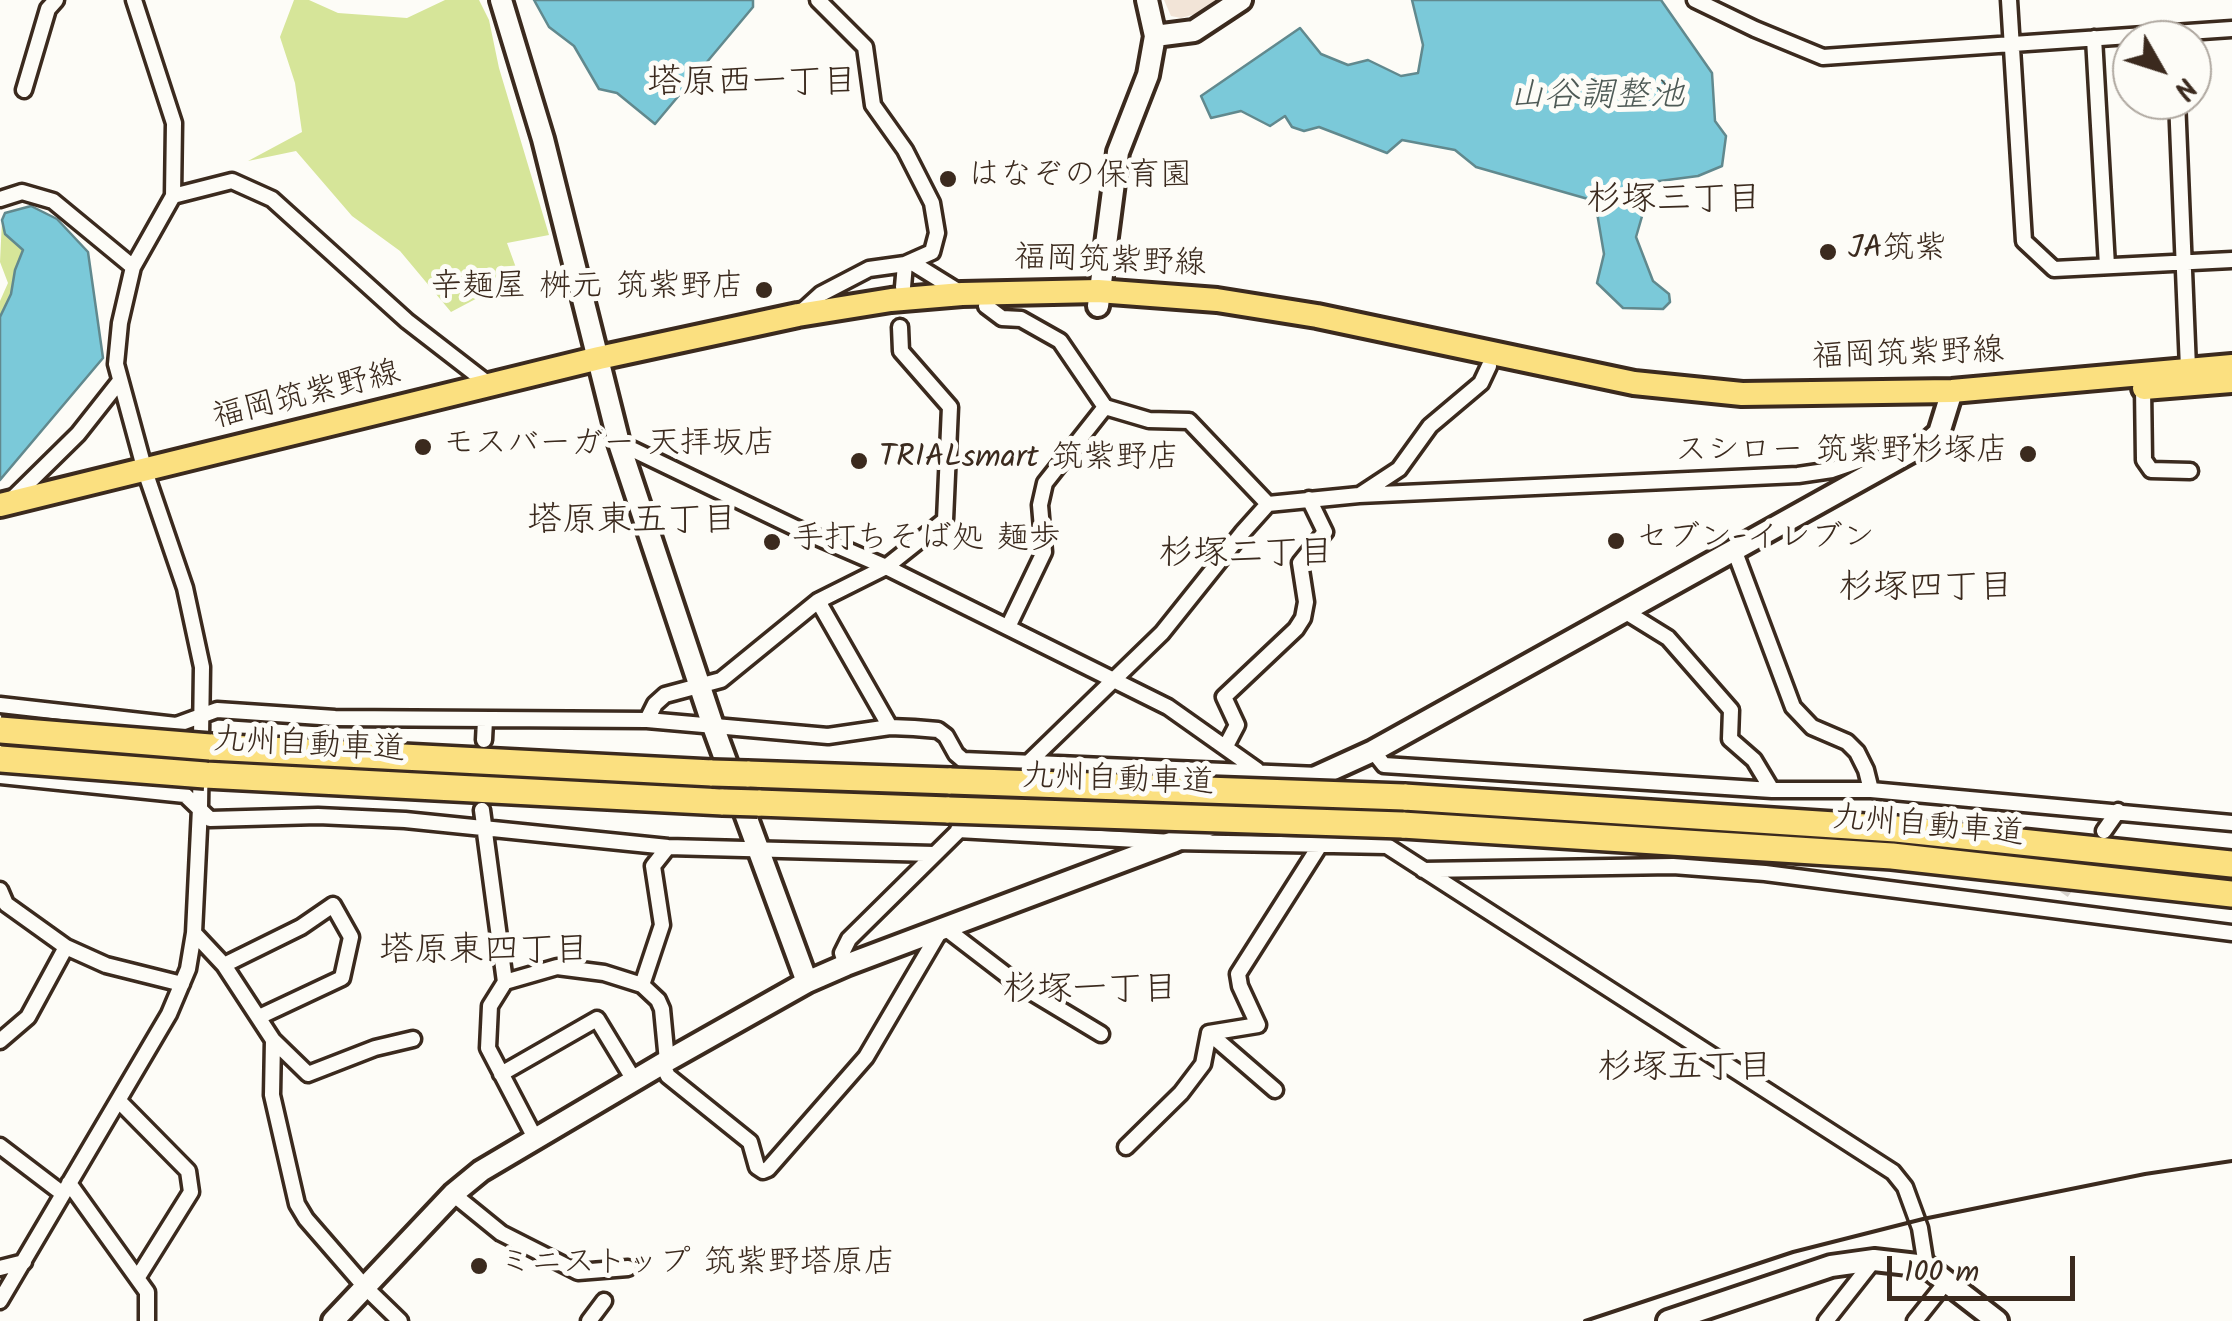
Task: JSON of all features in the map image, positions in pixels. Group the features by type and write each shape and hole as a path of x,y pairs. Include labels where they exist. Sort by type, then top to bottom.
{"highway":[{"name":"九州自動車道","path":"0,730 210,746 712,773 1404,797 1896,829 2232,864"},
{"name":"九州自動車道","path":"0,759 205,775 758,803 954,820 1402,825 1892,856 2232,894"}],"main road":[{"name":"福岡筑紫野線","path":"2,509 148,478 798,314 962,294 1217,300 1316,316 1634,383 1742,394 1950,399 2188,368 2232,366"},
{"name":"福岡筑紫野線","path":"148,478 492,386 600,365 890,315 1098,299 1263,320 1632,398 1740,408 2232,381"}],"street":[{"path":"24,90 48,9 56,0"},
{"path":"0,1301 170,1014 188,969 194,933 202,667 185,588 119,382 118,334 133,266 173,196 174,122 134,0"},
{"path":"798,314 821,294 869,269 908,263 932,252 937,226 932,202 905,150 873,105 864,47 818,0"},
{"path":"1098,299 1118,152 1148,75 1155,36 1147,0"},
{"path":"1155,36 1194,31 1241,0"},
{"path":"1695,0 1754,30 1822,57 2112,38"},
{"path":"2009,0 2024,241 2054,269 2232,260"},
{"path":"503,7 542,139 619,442 713,726 807,982"},
{"path":"2094,38 2107,266"},
{"path":"2178,120 2188,368"},
{"path":"173,196 232,181 263,194 407,321 492,386"},
{"path":"0,199 22,192 52,201 133,266"},
{"path":"904,287 908,263"},
{"path":"908,263 962,294"},
{"path":"986,306 1002,318 1021,320 1060,340 1104,406 1150,420 1189,420 1268,504"},
{"path":"647,720 665,695 721,680 818,601 886,567 946,520 950,407 901,351 900,326"},
{"path":"1360,495 1399,469 1430,426 1481,383 1489,366"},
{"path":"2,509 78,434 119,382"},
{"path":"2144,388 2144,460 2151,470 2190,472"},
{"path":"333,1321 453,1194 481,1171 634,1080 807,982 846,965 1172,842 1324,776 1378,758 1935,437 1950,399"},
{"path":"1008,627 1044,552 1040,505 1045,483 1104,406"},
{"path":"619,442 886,567 1168,707 1258,770"},
{"path":"846,965 842,953 849,939 934,854 954,820 1031,760 1162,634 1268,504 1360,495 1798,475 1832,470 1870,457 1884,466"},
{"path":"1226,746 1237,725 1224,697 1303,618 1306,602 1300,563 1325,532 1309,499"},
{"path":"1735,552 1793,707 1812,728 1847,742 1857,752 1871,790"},
{"path":"818,601 890,727"},
{"path":"1626,612 1668,638 1732,710 1730,739 1754,760 1772,790"},
{"path":"0,705 176,725 217,710 335,718 647,720 828,736 890,727 938,730 963,760 1258,770 1324,776"},
{"path":"484,740 486,720"},
{"path":"1378,758 1772,790 1871,790 2232,823"},
{"path":"1356,846 1378,758"},
{"path":"0,776 185,795 210,819 318,816 405,820 668,847 934,854"},
{"path":"482,810 506,982"},
{"path":"2104,831 2118,811"},
{"path":"954,820 1172,842 1387,846 1893,1172 1905,1187 1917,1220 1926,1266"},
{"path":"1209,1033 1258,1025 1238,974 1320,844"},
{"path":"642,986 662,925 653,866 668,847"},
{"path":"1422,870 1674,866 1765,873 2232,934"},
{"path":"2052,908 2062,893"},
{"path":"2,901 66,947 106,965 182,984"},
{"path":"224,964 301,926 333,905 351,937 342,978 259,1018"},
{"path":"943,929 1018,984 1101,1034"},
{"path":"535,1138 488,1048 490,1006 506,982 557,967 604,973 642,986 662,1009 668,1076 750,1142 756,1167 763,1171 768,1170 866,1056 943,929"},
{"path":"194,933 224,964 273,1040 308,1074 374,1048 413,1038"},
{"path":"0,1040 28,1016 66,947"},
{"path":"501,1074 597,1019 634,1080"},
{"path":"1209,1033 1275,1090"},
{"path":"1126,1147 1181,1094 1203,1064 1209,1033"},
{"path":"273,1040 272,1095 293,1192 306,1219 400,1321"},
{"path":"119,1102 188,1171 192,1192 138,1277"},
{"path":"0,1146 66,1188 138,1277 147,1292 147,1321"},
{"path":"453,1194 501,1232 578,1272 628,1268"},
{"path":"1826,1321 1874,1260"},
{"path":"1668,1321 1724,1311 1830,1266 1874,1260 1926,1266 1995,1320"},
{"path":"0,1268 24,1262"},
{"path":"1914,1321 1947,1281"},
{"path":"589,1321 604,1302"}],"shaded area":[{"path":"1164,0 1225,0 1210,10 1181,18 1171,16"}],"green space":[{"path":"294,0 309,0 338,13 407,18 445,0 479,0 489,20 499,68 549,235 507,243 519,276 451,312 400,251 352,216 296,151 248,161 302,132 295,83 280,37"},
{"path":"2,220 5,234 23,250 0,317 0,301 8,283 0,262"}],"water":[{"path":"534,0 753,0 753,7 655,124 617,93 599,89 574,46 549,27"},
{"name":"山谷調整池","path":"1412,0 1661,0 1712,73 1715,121 1726,136 1722,166 1698,176 1652,182 1636,237 1653,281 1669,294 1670,302 1663,309 1623,308 1597,283 1604,254 1595,201 1476,167 1455,150 1402,140 1387,153 1319,127 1304,131 1292,127 1285,116 1270,126 1241,111 1211,118 1201,96 1300,28 1321,54 1348,65 1368,60 1401,76 1418,73 1423,45"},
{"path":"31,206 57,219 88,252 103,358 0,480 0,317 23,250 5,234 2,220 5,213"}],"tunnel":[{"path":"2062,893 2093,848"}],"railway":[{"path":"1585,1321 1793,1252 1923,1219 2145,1174 2232,1161"}],"place":[{"name":"はなぞの保育園","path":"948,179"},
{"name":"JA筑紫","path":"1828,252"},
{"name":"辛麺屋 桝元 筑紫野店","path":"764,290"},
{"name":"モスバーガー 天拝坂店","path":"423,447"},
{"name":"スシロー 筑紫野杉塚店","path":"2028,454"},
{"name":"TRIALsmart 筑紫野店","path":"859,461"},
{"name":"セブン-イレブン","path":"1616,541"},
{"name":"手打ちそば処 麺歩","path":"772,542"},
{"name":"ミニストップ 筑紫野塔原店","path":"479,1266"}],"district":[{"name":"塔原西一丁目","path":"752,86"},
{"name":"杉塚三丁目","path":"1674,203"},
{"name":"塔原東五丁目","path":"632,524"},
{"name":"杉塚二丁目","path":"1246,557"},
{"name":"杉塚四丁目","path":"1926,591"},
{"name":"塔原東四丁目","path":"484,954"},
{"name":"杉塚一丁目","path":"1090,993"},
{"name":"杉塚五丁目","path":"1685,1071"}]}
